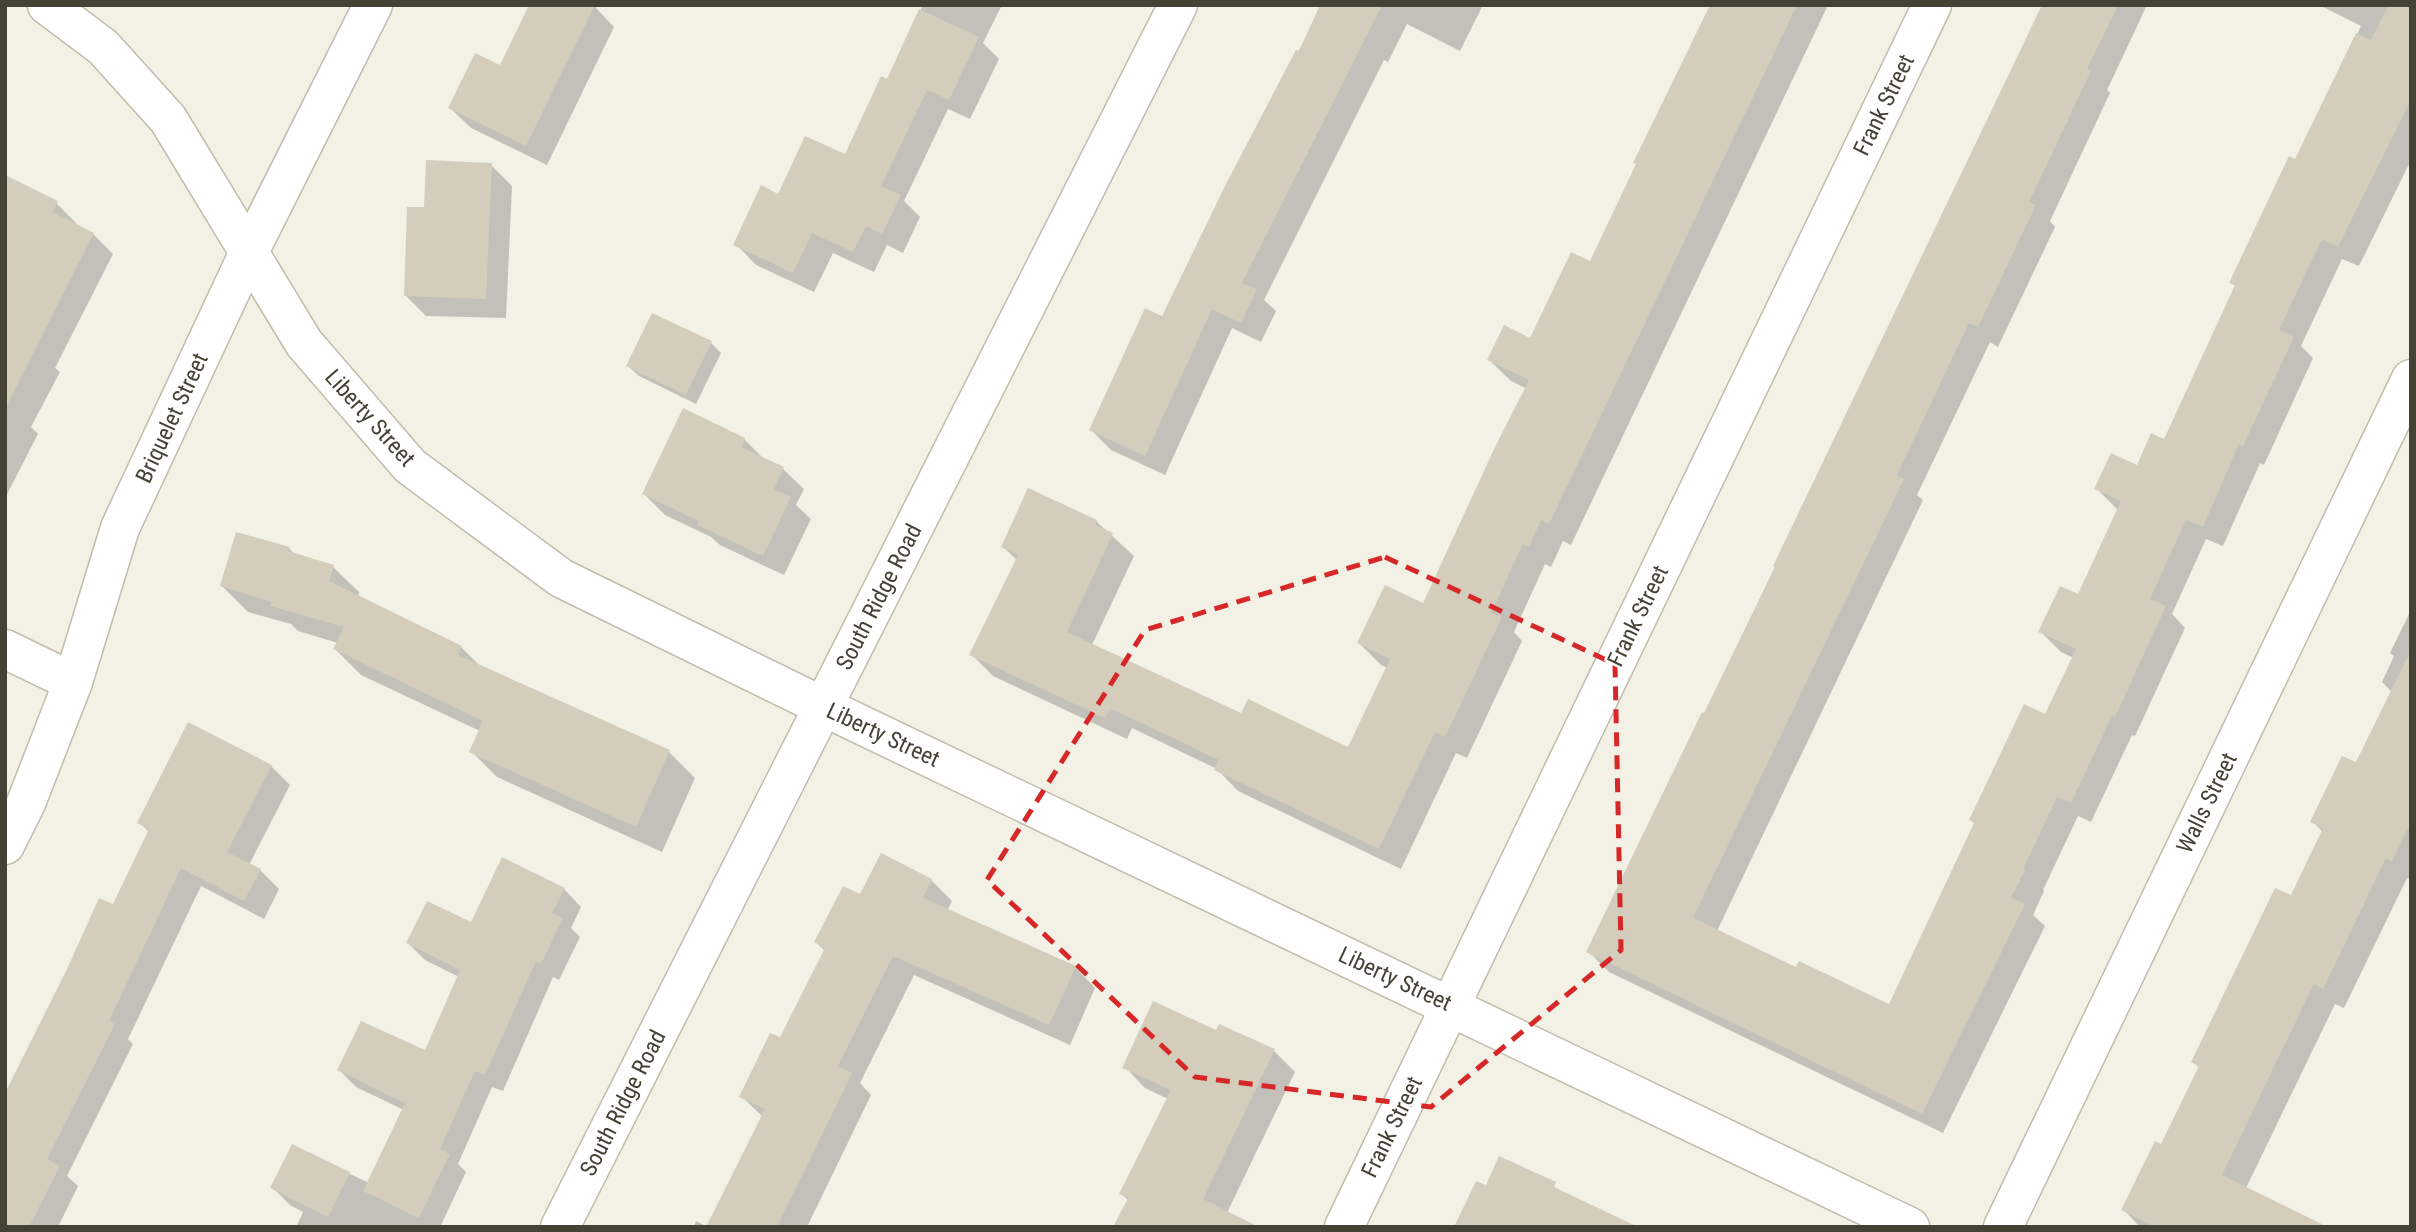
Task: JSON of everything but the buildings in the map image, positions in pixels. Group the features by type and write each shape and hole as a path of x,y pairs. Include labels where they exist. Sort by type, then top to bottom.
{"street":[{"name":"Liberty Street","path":"47,5 103,47 168,119 250,250 304,343 410,466 561,578 824,707 1910,1227"},
{"name":"Briquelet Street","path":"5,845 26,803 73,682 120,528 250,250 373,5"},
{"name":"South Ridge Road","path":"560,1227 1178,5"},
{"name":"Frank Street","path":"1344,1227 1932,5"},
{"name":"Walls Street","path":"2003,1227 2411,379"},
{"path":"5,649 73,682"}],"highlighted area":[{"path":"1385,557 1615,664 1621,950 1431,1107 1195,1077 987,880 1145,630"}]}
